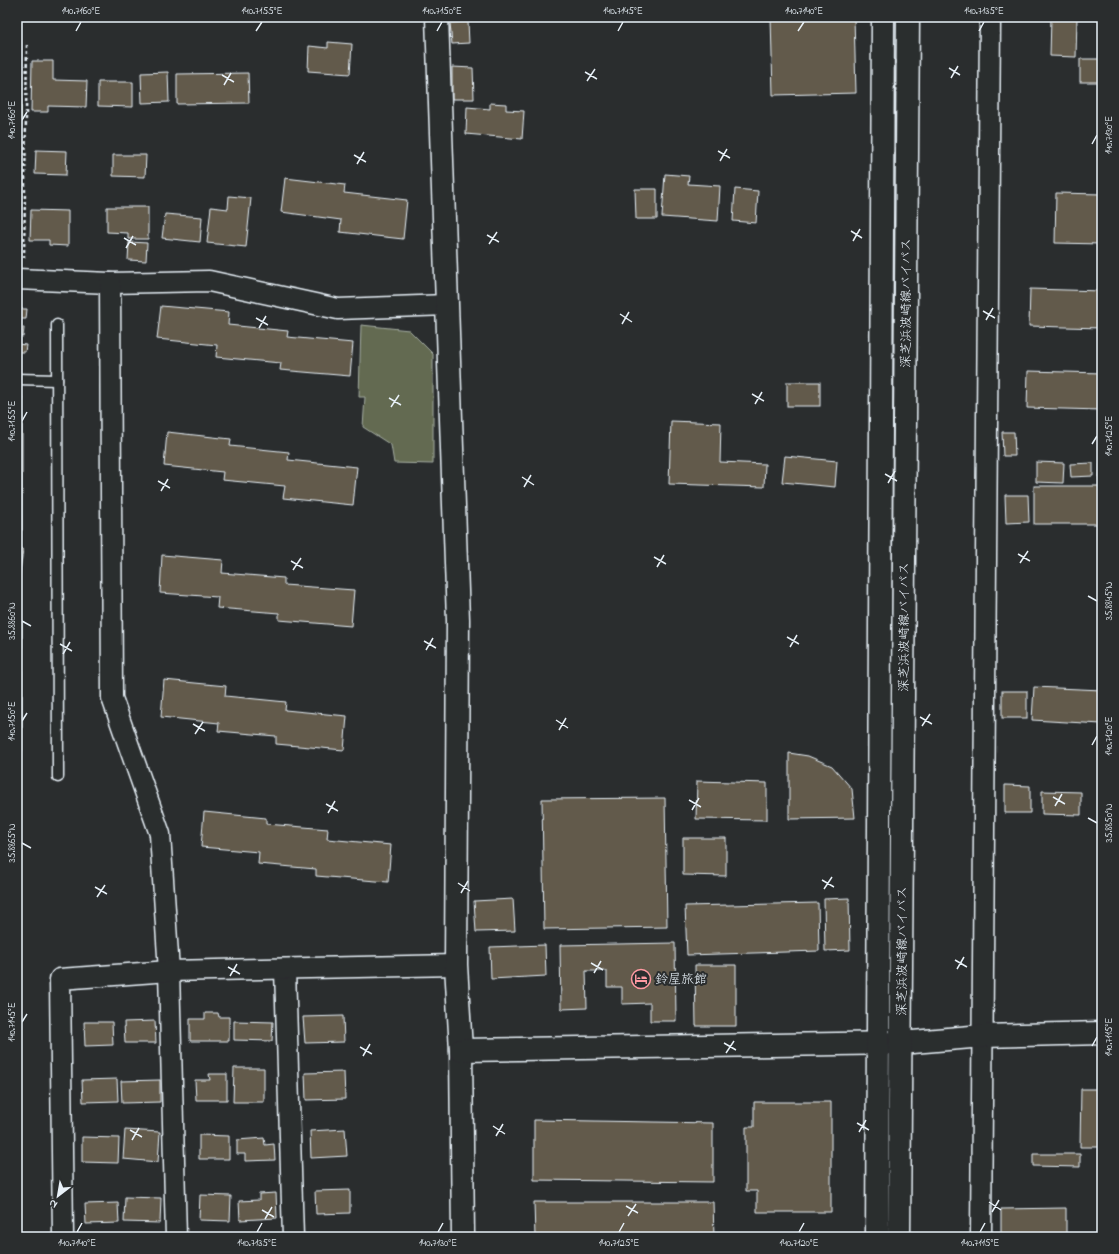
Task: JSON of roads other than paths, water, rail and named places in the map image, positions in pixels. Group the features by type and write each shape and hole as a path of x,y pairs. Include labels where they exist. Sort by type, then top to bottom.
{"main road":[{"path":"437,17 458,620 456,965 461,1050 463,1237"},
{"name":"深芝浜波崎線バイパス","path":"877,1237 883,17"},
{"name":"深芝浜波崎線バイパス","path":"899,1237 908,17"},
{"path":"461,1050 901,1043 984,1036 1102,1032"}],"street":[{"path":"981,1237 984,1036 990,17"},
{"path":"20,279 110,283 210,281 338,310 447,304"},
{"path":"110,283 112,698 160,834 169,971 176,1237"},
{"path":"63,1237 60,979 169,971 456,965"},
{"path":"285,969 293,1237"}],"lane":[{"path":"57,325 58,777"},
{"path":"17,379 57,380"}],"place":[{"name":"鈴屋旅館","path":"641,979"}]}
